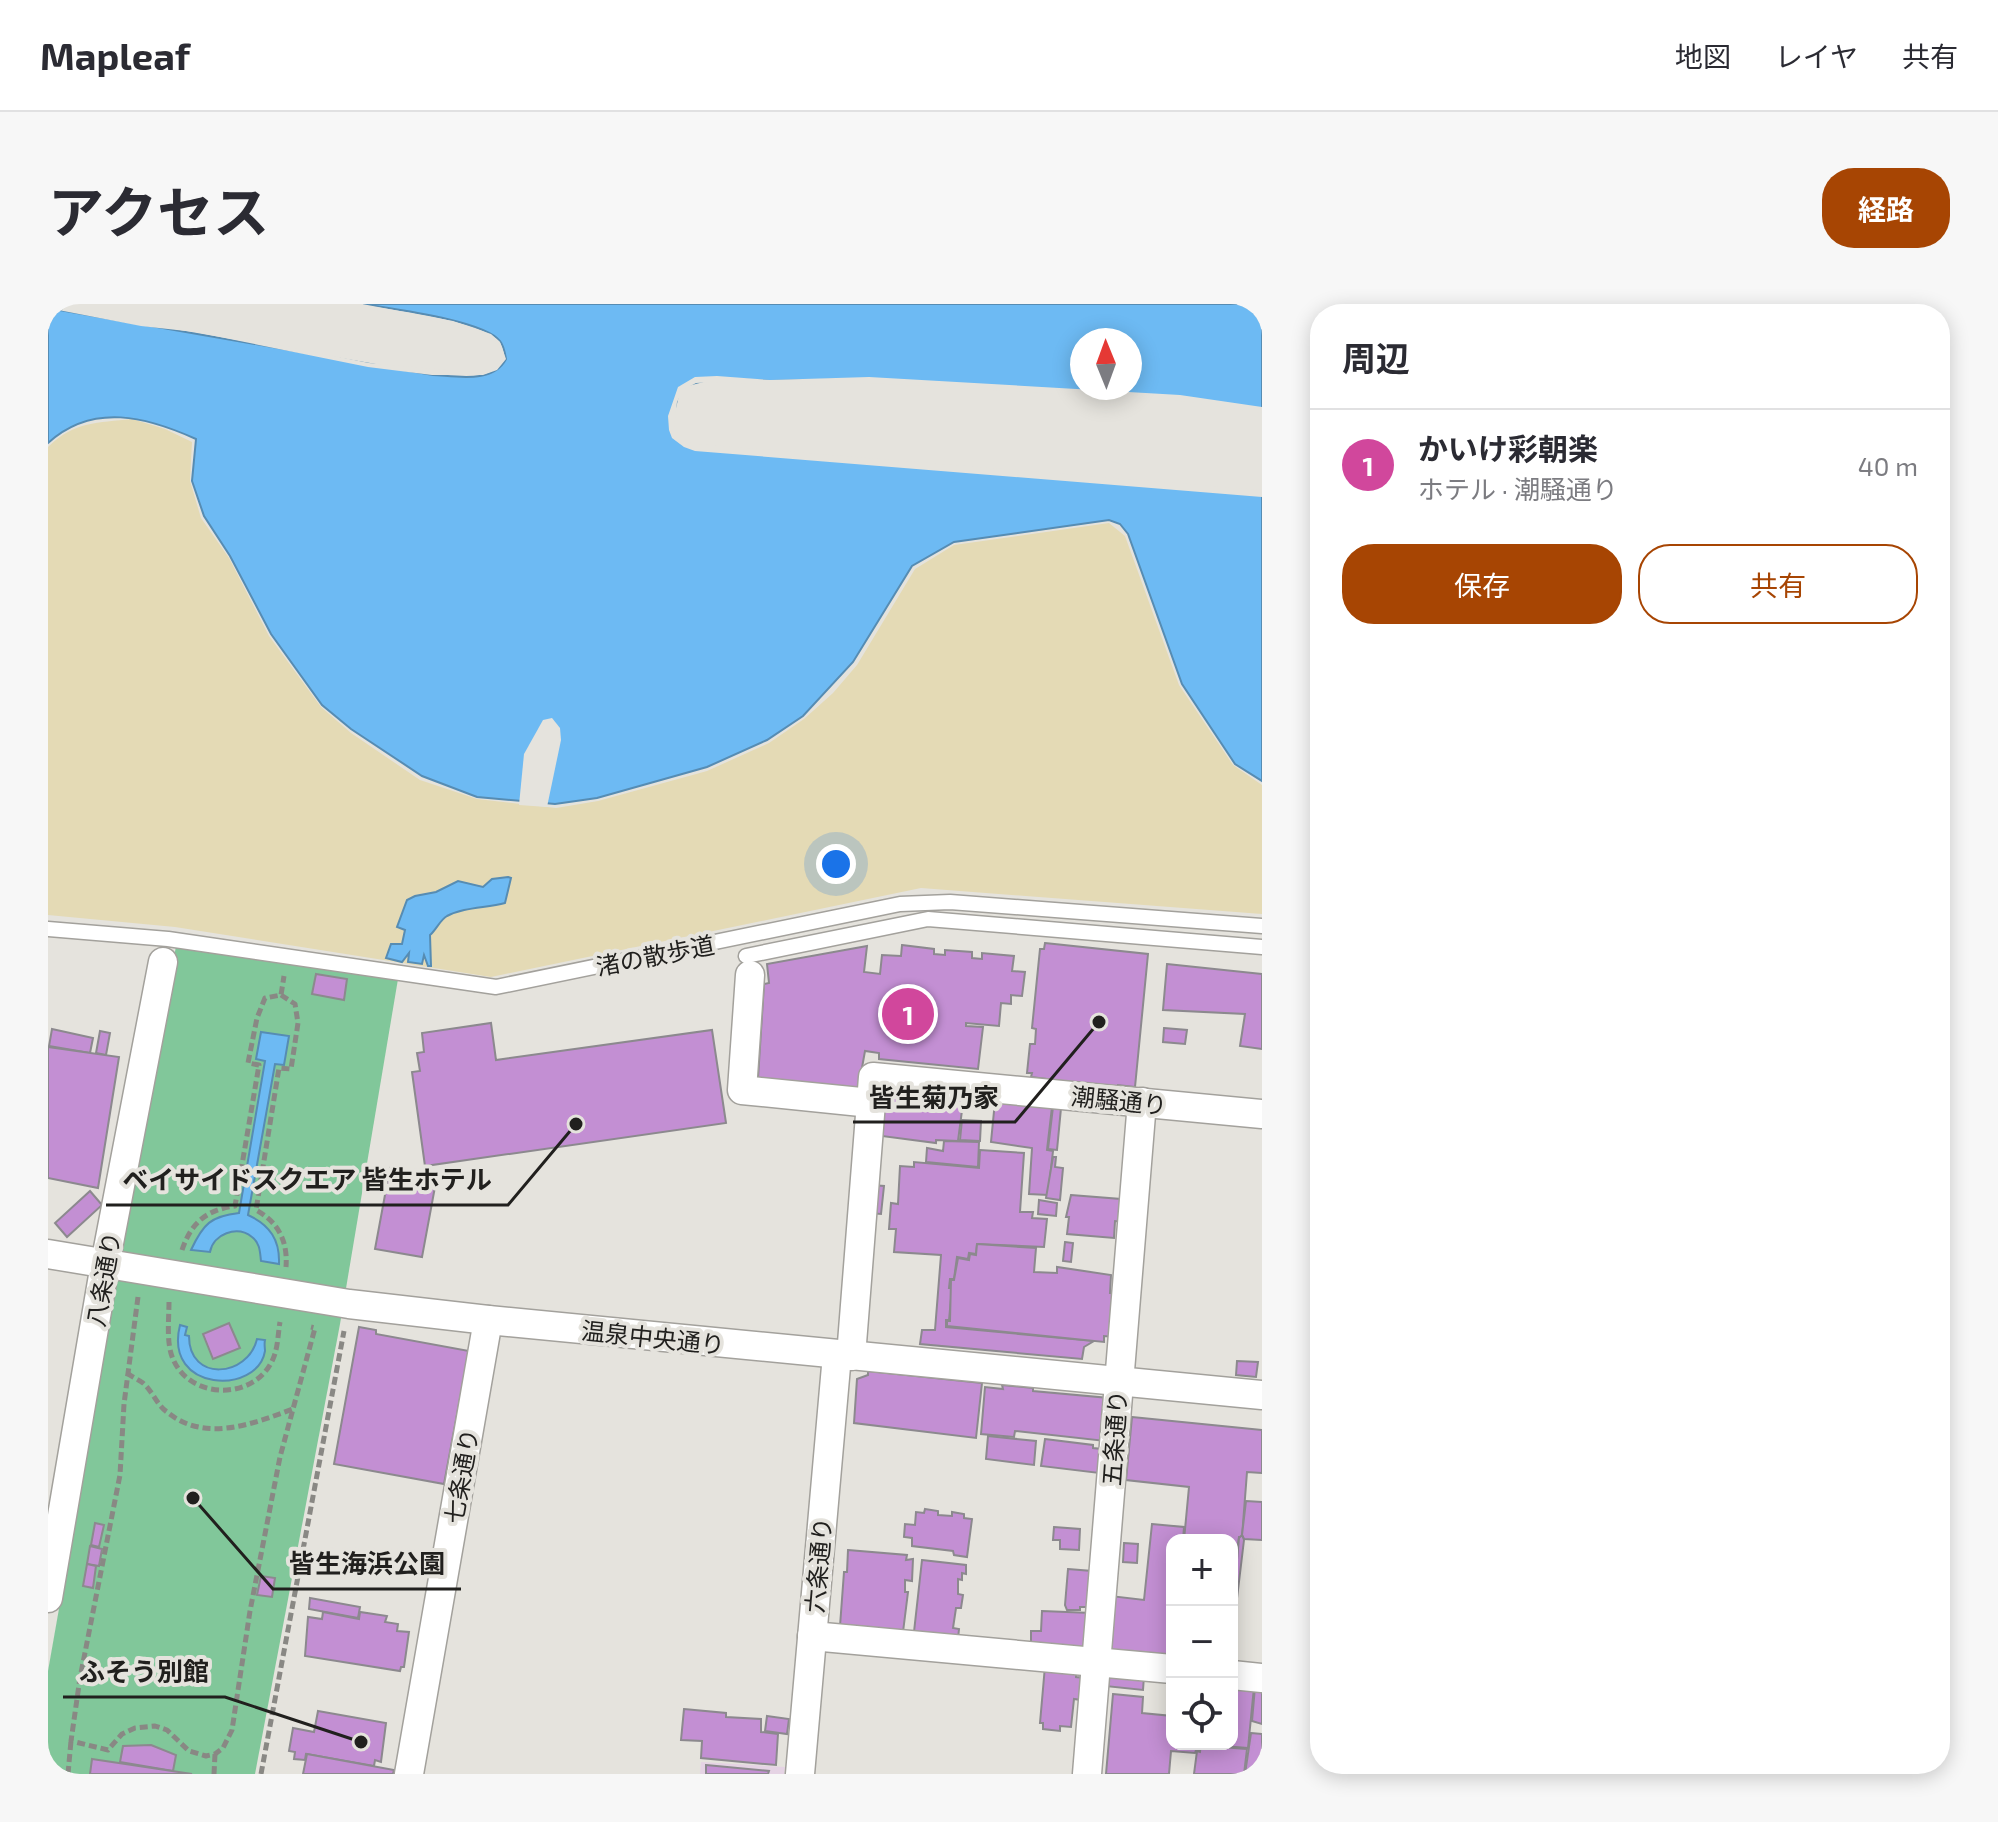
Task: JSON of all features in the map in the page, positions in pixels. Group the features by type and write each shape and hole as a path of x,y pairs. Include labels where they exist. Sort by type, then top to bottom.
{"street":[{"name":"八条通り","path":"48,1598 105,1264 165,950"},
{"path":"748,966 742,1090 871,1103"},
{"name":"六条通り","path":"800,1774 812,1636 873,1077 880,1076"},
{"name":"潮騒通り","path":"880,1076 1262,1114"},
{"name":"五条通り","path":"1087,1774 1142,1102"},
{"name":"温泉中央通り","path":"48,1254 349,1304 844,1356 1262,1395"},
{"name":"七条通り","path":"409,1774 488,1320"},
{"path":"812,1636 1166,1668"},
{"path":"1238,1676 1262,1678"}],"lane":[{"name":"渚の散歩道","path":"48,929 165,950 287,957 496,987 900,904 950,902 1262,926"},
{"path":"741,938 748,966 928,919 1262,947"}],"path":[{"path":"281,995 287,957"},
{"path":"181,1255 195,1223 207,1213 235,1206 259,1065 248,1063 257,1018 265,998 281,995 295,1004 298,1023 291,1069 279,1068 256,1210 272,1219 279,1229 287,1255 286,1273"},
{"path":"68,1774 80,1678 120,1475 127,1373 138,1296 126,1293"},
{"path":"183,1304 169,1301 171,1356 182,1375 199,1386 216,1390 226,1391 255,1381 273,1360 280,1322"},
{"path":"261,1774 349,1304"},
{"path":"266,1319 292,1324"},
{"path":"71,1741 108,1750 122,1734 135,1728 155,1726 167,1730 189,1751 206,1756 223,1748 232,1730 253,1595 280,1457 315,1328 303,1326"},
{"path":"127,1373 144,1384 163,1410 195,1426 222,1430 293,1409"},
{"path":"214,1774 215,1754"}],"shaded area":[{"path":"701,1762 785,1767 784,1774 700,1774"}],"green space":[{"path":"176,946 398,979 340,1324 255,1774 48,1774 48,1671"}],"sand":[{"path":"132,419 165,429 192,442 190,481 201,518 229,558 269,636 321,707 351,733 420,780 477,799 556,808 598,801 707,771 769,743 804,719 833,693 857,665 915,569 954,545 1109,523 1125,536 1179,685 1233,765 1262,785 1262,914 921,888 491,977 175,927 48,915 48,447 77,428"}],"water":[{"path":"363,304 1262,304 1262,409 1142,395 1142,328 1070,328 1070,391 869,379 770,381 715,378 680,387 670,429 685,445 1262,494 1262,781 1235,764 1182,684 1128,534 1120,524 1109,520 954,542 912,566 853,662 803,716 767,740 707,767 597,798 555,804 477,797 422,776 351,729 322,705 271,634 230,556 204,516 192,481 196,439 159,425 120,417 83,422 65,430 48,443 48,308 433,375 483,375 500,367 506,359 500,341 490,334 436,316"},
{"path":"511,878 505,903 461,911 442,920 430,935 431,966 428,966 424,955 422,964 408,962 409,953 402,962 386,958 391,944 402,944 405,930 397,927 407,900 436,892 458,881 483,887 492,879"},
{"path":"261,1032 289,1036 284,1065 275,1064 248,1215 272,1234 278,1248 279,1264 261,1261 257,1242 240,1232 221,1236 210,1252 191,1250 209,1223 221,1216 239,1213 265,1061 256,1059"},
{"path":"180,1325 187,1327 185,1335 189,1336 198,1362 208,1368 232,1367 243,1361 257,1339 265,1340 265,1351 259,1365 246,1375 231,1380 214,1380 198,1375 185,1364 178,1347"}],"pier":[{"path":"48,304 142,322 196,328 369,363 469,372 495,366 502,358 497,344 489,338 453,325 362,308 359,304 362,304 453,321 491,334 500,342 506,359 497,370 483,375 432,375 368,367 195,332 141,326 48,308"},
{"path":"695,377 770,380 869,377 1070,389 1070,395 869,383 696,383 683,390 677,402 674,429 687,441 697,444 1262,490 1262,497 695,451 672,438 668,416 678,387"},
{"path":"1142,393 1262,407 1262,413 1142,399"},
{"path":"552,718 560,728 561,740 547,807 519,805 524,754 543,720"}],"building":[{"path":"1045,943 1148,954 1135,1087 1118,1085 1118,1088 1031,1077 1032,1073 1027,1073 1030,1044 1035,1044 1036,1029 1032,1028 1040,949 1044,949"},
{"path":"902,945 934,949 934,954 945,955 945,950 972,952 972,958 982,959 982,953 1014,956 1012,971 1025,972 1022,996 1011,995 1011,1004 1001,1003 999,1026 966,1023 966,1026 983,1027 978,1069 879,1059 879,1053 865,1051 858,1090 758,1078 764,984 769,983 767,964 867,946 864,972 880,974 882,955 901,956"},
{"path":"1167,964 1262,974 1262,1049 1240,1046 1245,1014 1163,1010"},
{"path":"316,974 347,979 344,1000 312,994"},
{"path":"491,1023 496,1060 712,1030 726,1123 425,1166 412,1072 420,1071 417,1053 424,1052 422,1033"},
{"path":"1164,1028 1187,1030 1185,1044 1163,1042"},
{"path":"52,1029 93,1038 90,1053 49,1046"},
{"path":"100,1031 110,1033 106,1055 96,1053"},
{"path":"48,1047 119,1057 98,1188 48,1178"},
{"path":"880,1085 964,1095 958,1141 936,1140 936,1143 874,1135"},
{"path":"995,1101 1052,1107 1047,1150 1053,1151 1048,1195 1029,1194 1032,1148 991,1142"},
{"path":"1053,1107 1061,1108 1057,1150 1048,1149"},
{"path":"962,1120 981,1121 980,1141 960,1140"},
{"path":"944,1141 979,1142 978,1167 926,1162 927,1148 943,1151"},
{"path":"980,1150 1024,1153 1020,1212 1033,1212 1032,1218 1047,1219 1044,1247 977,1244 976,1254 969,1253 968,1259 957,1257 954,1279 950,1279 949,1288 952,1288 946,1327 1094,1341 1084,1347 1082,1359 920,1344 922,1330 935,1330 941,1255 894,1252 896,1229 889,1229 891,1203 898,1204 900,1166 914,1167 914,1162 979,1168"},
{"path":"1053,1157 1056,1157 1055,1167 1063,1168 1060,1200 1046,1198"},
{"path":"390,1168 437,1176 422,1257 375,1249"},
{"path":"871,1185 884,1186 881,1214 869,1213"},
{"path":"90,1191 102,1205 67,1237 55,1223"},
{"path":"1071,1195 1121,1199 1124,1222 1115,1221 1114,1238 1067,1234 1069,1217 1066,1217"},
{"path":"1039,1200 1057,1203 1056,1216 1038,1214"},
{"path":"1065,1242 1073,1243 1071,1262 1063,1261"},
{"path":"977,1244 1036,1248 1034,1272 1057,1273 1057,1267 1111,1275 1114,1337 1104,1336 1104,1342 947,1326 947,1321 950,1321 951,1280 954,1280 958,1258 969,1260 970,1254 976,1255"},
{"path":"229,1323 240,1348 213,1359 203,1334"},
{"path":"359,1327 376,1330 376,1334 469,1351 444,1484 334,1464"},
{"path":"1237,1361 1258,1362 1256,1377 1236,1375"},
{"path":"868,1371 982,1383 976,1438 854,1423 857,1379 868,1375"},
{"path":"1002,1385 1109,1398 1105,1441 1015,1431 1014,1437 981,1434 985,1387 1003,1389"},
{"path":"1132,1417 1262,1430 1262,1473 1247,1472 1242,1537 1239,1537 1238,1544 1238,1534 1185,1534 1189,1487 1126,1480"},
{"path":"988,1436 1036,1441 1034,1465 986,1459"},
{"path":"1045,1439 1102,1449 1099,1473 1041,1466"},
{"path":"1246,1501 1262,1502 1262,1540 1244,1539 1242,1535"},
{"path":"925,1509 938,1511 938,1515 952,1516 952,1512 964,1514 964,1518 972,1519 967,1557 954,1555 953,1551 912,1546 912,1538 904,1537 905,1524 915,1525 916,1512 924,1513"},
{"path":"95,1523 104,1525 99,1547 91,1545"},
{"path":"1152,1524 1184,1527 1183,1534 1166,1534 1166,1657 1109,1652 1111,1596 1144,1600"},
{"path":"1054,1527 1080,1529 1079,1550 1060,1549 1060,1540 1053,1540"},
{"path":"1242,1535 1244,1540 1238,1590 1238,1549"},
{"path":"1124,1543 1138,1544 1137,1563 1123,1562"},
{"path":"90,1546 102,1549 99,1566 87,1564"},
{"path":"848,1550 907,1555 906,1560 913,1559 912,1581 905,1580 905,1592 908,1592 903,1632 840,1626"},
{"path":"922,1560 966,1565 966,1574 962,1573 962,1580 958,1579 958,1594 963,1595 961,1608 956,1608 953,1628 959,1629 958,1638 914,1632"},
{"path":"87,1564 96,1566 93,1588 83,1586"},
{"path":"1068,1569 1092,1571 1090,1607 1067,1610"},
{"path":"261,1576 275,1578 272,1597 257,1595"},
{"path":"310,1598 360,1607 358,1618 309,1609"},
{"path":"1042,1611 1091,1613 1089,1644 1080,1650 1031,1644 1031,1631 1041,1631"},
{"path":"323,1612 359,1619 360,1612 387,1616 385,1622 398,1624 397,1631 409,1632 404,1667 400,1671 305,1656 308,1617 322,1619"},
{"path":"1045,1666 1076,1668 1076,1677 1085,1678 1081,1700 1074,1699 1071,1727 1060,1726 1060,1731 1043,1729 1043,1723 1040,1723"},
{"path":"1113,1672 1144,1676 1143,1690 1105,1686"},
{"path":"1238,1686 1254,1687 1248,1748 1238,1747"},
{"path":"1255,1687 1262,1688 1262,1724 1252,1721"},
{"path":"1113,1694 1143,1697 1142,1713 1166,1715 1166,1750 1196,1750 1195,1753 1171,1751 1169,1774 1106,1774"},
{"path":"684,1709 726,1713 726,1717 761,1719 761,1732 778,1734 776,1765 701,1758 702,1741 681,1740"},
{"path":"318,1711 386,1723 381,1762 375,1760 374,1766 306,1754 305,1760 294,1759 295,1752 289,1751 293,1728 314,1732"},
{"path":"767,1716 789,1719 787,1734 765,1731"},
{"path":"1251,1733 1262,1734 1262,1774 1245,1774"},
{"path":"151,1745 176,1755 173,1771 120,1762 123,1746"},
{"path":"1247,1749 1244,1774 1194,1774 1197,1751"},
{"path":"307,1754 394,1770 393,1774 303,1774"},
{"path":"92,1759 192,1774 90,1774"},
{"path":"706,1765 769,1771 768,1774 706,1774"}],"place":[{"name":"かいけ彩朝楽","path":"908,1014"},
{"name":"皆生菊乃家","path":"1099,1022"},
{"name":"ベイサイドスクエア 皆生ホテル","path":"576,1124"},
{"name":"皆生海浜公園","path":"193,1498"},
{"name":"ふそう別館","path":"361,1742"}]}
